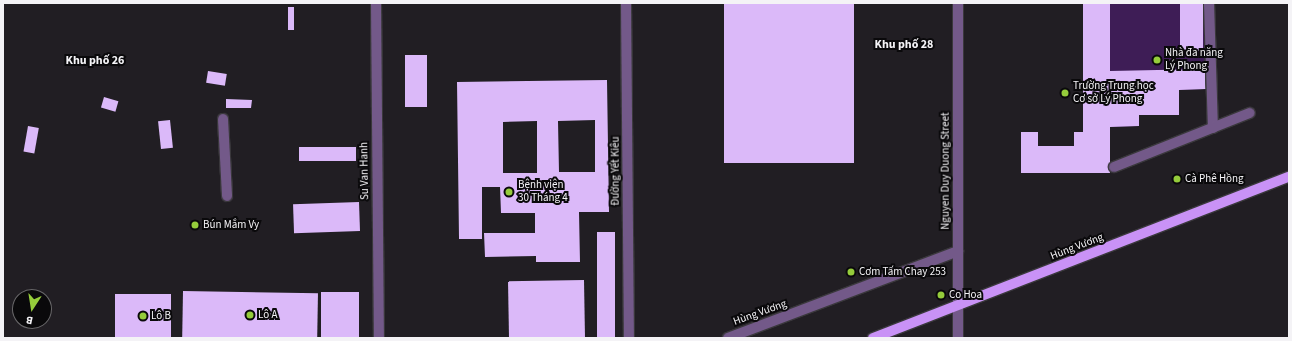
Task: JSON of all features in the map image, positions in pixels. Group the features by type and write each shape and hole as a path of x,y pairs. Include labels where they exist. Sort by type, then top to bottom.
{"main road":[{"name":"Hùng Vương","path":"873,338 1289,177"}],"street":[{"name":"Su Van Hanh","path":"376,3 378,338"},
{"name":"Đường Yết Kiêu","path":"626,3 629,338"},
{"name":"Nguyen Duy Duong Street","path":"958,3 958,338"},
{"path":"1209,3 1213,128"},
{"path":"1114,167 1250,113"},
{"path":"223,119 227,196"},
{"name":"Hùng Vương","path":"728,338 958,251"}],"shaded area":[{"name":"Nhà đa năng Lý Phong","path":"1110,3 1203,3 1206,89 1179,90 1179,115 1139,115 1139,126 1110,127"}],"building":[{"path":"724,3 854,3 854,163 724,163"},
{"path":"1083,3 1110,3 1110,71 1205,69 1206,89 1179,90 1179,115 1139,115 1139,126 1110,127 1110,173 1021,173 1021,132 1038,132 1038,146 1074,146 1074,132 1083,132"},
{"path":"1180,3 1203,3 1203,51 1180,51"},
{"path":"288,7 294,7 294,30 288,30"},
{"path":"405,55 427,55 427,107 405,107"},
{"path":"208,71 227,74 225,86 206,83"},
{"path":"607,80 609,212 579,212 580,262 536,262 536,256 485,257 484,233 535,233 535,213 501,213 500,187 482,187 482,239 459,239 457,82","holes":["595,120 595,172 559,172 558,121","537,121 537,173 503,173 503,122"]},
{"path":"104,97 118,101 115,112 101,108"},
{"path":"226,99 252,100 251,108 226,108"},
{"path":"170,120 173,148 161,149 158,121"},
{"path":"28,126 39,128 34,154 23,152"},
{"path":"299,147 356,147 356,161 299,161"},
{"path":"359,202 360,231 294,233 293,204"},
{"path":"597,232 615,232 615,338 597,338"},
{"path":"584,280 585,338 509,338 508,281"},
{"name":"Lô A","path":"183,291 318,293 317,338 182,338"},
{"path":"321,292 359,292 359,338 321,338"},
{"name":"Lô B","path":"115,294 171,294 171,338 115,338"}],"place":[{"name":"Nhà đa năng Lý Phong","path":"1157,60"},
{"name":"Trường Trung học Cơ sở Lý Phong","path":"1065,93"},
{"name":"Cà Phê Hồng","path":"1177,179"},
{"name":"Bệnh viện 30 Tháng 4","path":"509,192"},
{"name":"Bún Mắm Vy","path":"195,225"},
{"name":"Cơm Tấm Chay 253","path":"851,272"},
{"name":"Co Hoa","path":"941,295"},
{"name":"Lô A","path":"250,315"},
{"name":"Lô B","path":"143,316"}],"district":[{"name":"Khu phố 28","path":"904,45"},
{"name":"Khu phố 26","path":"95,61"}]}
